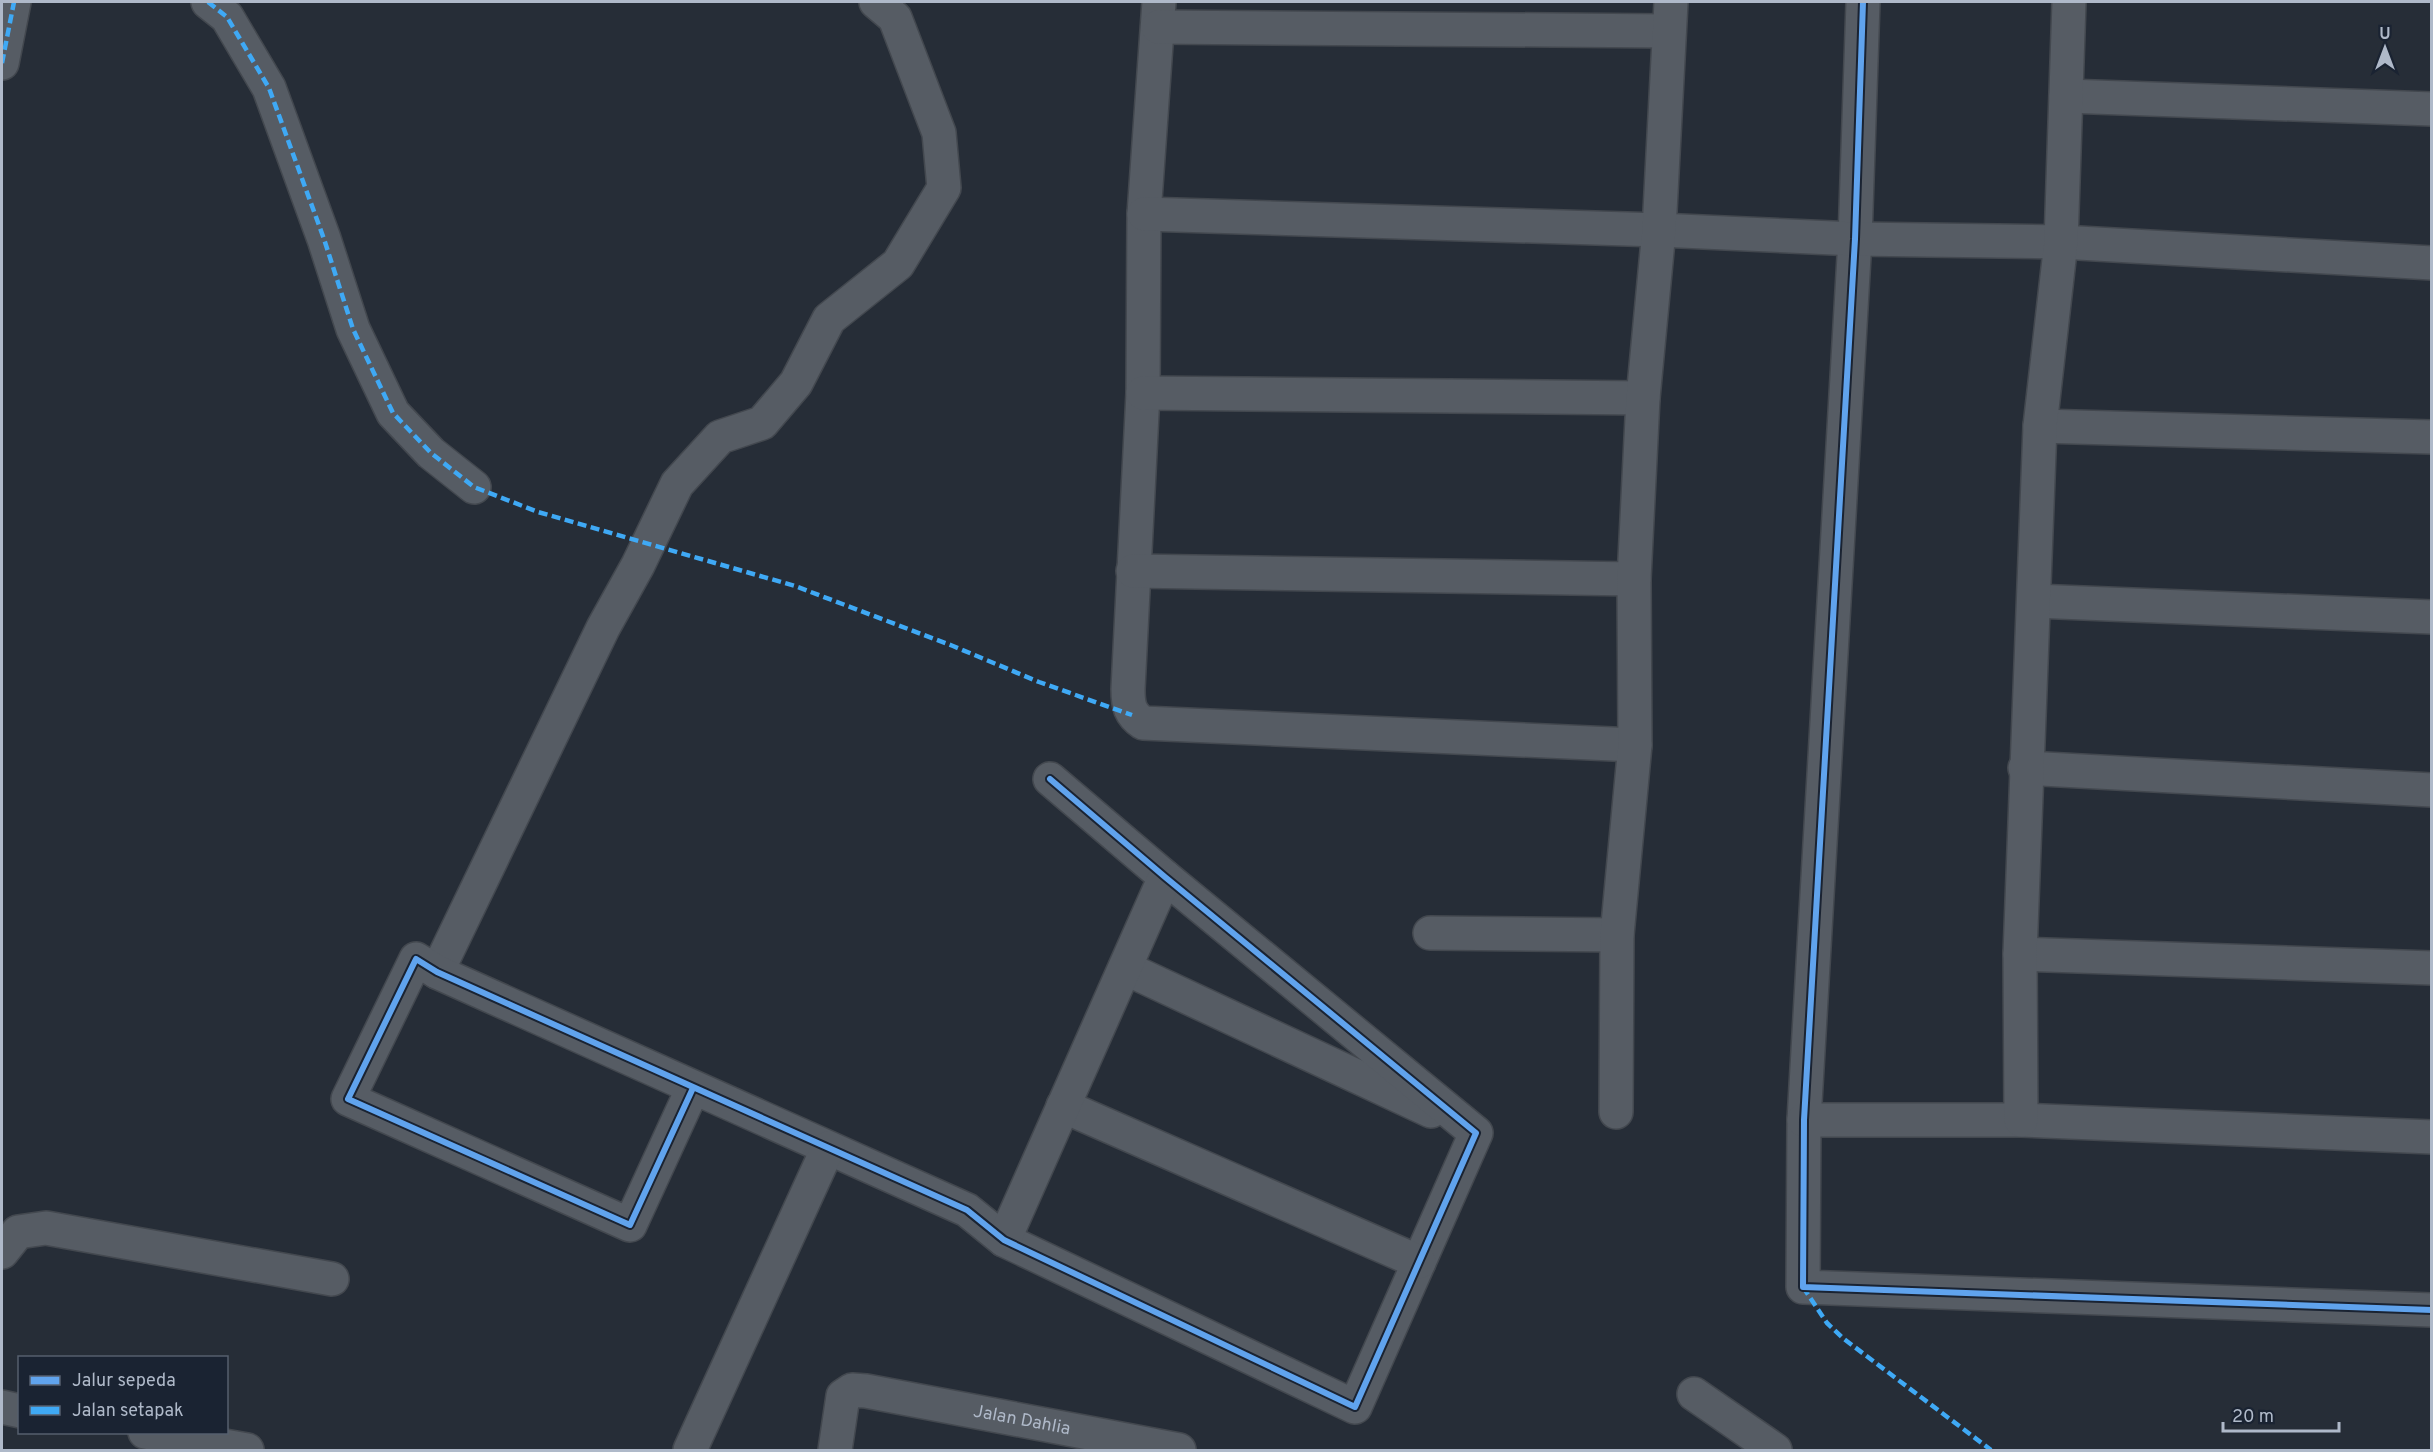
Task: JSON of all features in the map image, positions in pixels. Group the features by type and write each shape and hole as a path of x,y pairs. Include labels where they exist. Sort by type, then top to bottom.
{"street":[{"path":"2,63 14,2"},
{"path":"208,2 227,17 269,88 324,239 353,329 393,412 431,453 474,487"},
{"path":"437,972 603,628 638,565 677,484 720,437 762,423 796,383 829,319 898,264 944,188 939,133 895,18 876,2"},
{"path":"1863,2 1855,239 1804,1120 1803,1287 2432,1310"},
{"path":"2021,1120 2020,954 2025,768 2040,426 2061,243 2069,2"},
{"path":"1616,1112 1617,935 1635,745 1634,579 1643,398 1659,230 1670,16 1158,14 1144,214 1143,393 1132,571 1128,702 1132,715 1143,723 1635,745"},
{"path":"2066,96 2432,109"},
{"path":"1144,214 1659,230 1855,239 2061,243 2432,263"},
{"path":"1143,393 1643,398"},
{"path":"2040,426 2432,437"},
{"path":"1132,571 1634,579"},
{"path":"2034,601 2432,618"},
{"path":"2025,768 2432,790"},
{"path":"1050,779 1165,877 1476,1133"},
{"path":"1004,1240 1165,877"},
{"path":"1430,933 1617,935"},
{"path":"2020,954 2432,968"},
{"path":"693,1088 630,1225 348,1099 416,959 437,972 967,1210 1004,1240 1355,1407 1476,1133"},
{"path":"1125,968 1476,1133"},
{"path":"1063,1106 1419,1262"},
{"path":"1804,1120 2021,1120 2432,1137"},
{"path":"690,1450 828,1148"},
{"path":"2,1252 18,1232 46,1228 332,1279"},
{"name":"Jalan Dahlia","path":"835,1450 843,1396 852,1390 1179,1450"},
{"path":"1694,1394 1775,1450"},
{"path":"2,1407 18,1411"},
{"path":"156,1434 247,1450"}],"marked path":[{"path":"2,63 14,2"},
{"path":"208,2 227,17 269,88 324,239 353,329 393,413 431,453 474,487 538,512 795,586 953,646 1039,682 1132,715"},
{"path":"1803,1287 1827,1323 1844,1339 1991,1450"}],"cycle path":[{"path":"1863,2 1855,239 1804,1120 1803,1287 2432,1310"},
{"path":"693,1088 630,1225 348,1099 416,959 437,972 967,1210 1004,1240 1355,1407 1476,1133 1165,877 1050,779"}]}
